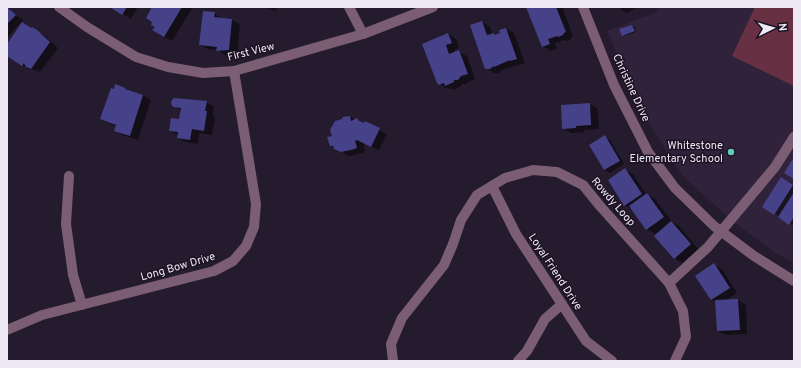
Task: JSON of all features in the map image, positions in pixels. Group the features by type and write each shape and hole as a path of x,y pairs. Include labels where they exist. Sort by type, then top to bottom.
{"street":[{"name":"First View","path":"59,7 87,27 136,57 168,67 203,73 234,71 363,34 433,7"},
{"path":"349,7 363,34"},
{"name":"Christine Drive","path":"582,7 614,85 648,152 675,188 721,231 754,256 794,281"},
{"name":"Long Bow Drive","path":"7,330 42,315 214,271 233,261 246,246 254,227 256,204 234,71"},
{"path":"670,283 708,247 775,168 794,137"},
{"name":"Rowdy Loop","path":"393,361 391,344 402,318 444,265 461,220 477,195 505,178 533,170 557,172 583,185 605,212 670,283 683,311 686,337 675,361"},
{"path":"69,176 66,224 73,275 82,305"},
{"name":"Loyal Friend Drive","path":"492,186 516,234 586,341 612,361"},
{"path":"518,361 528,351 545,320 562,304"}],"shaded area":[{"name":"Whitestone Elementary School","path":"661,7 794,7 794,263 774,252 730,219 683,176 652,129 628,81 607,31 655,13"},
{"path":"755,7 794,7 794,86 732,56"}],"building":[{"path":"7,7 16,15 7,24"},
{"path":"110,7 127,7 122,15"},
{"path":"152,7 182,7 164,37 152,30 155,27 151,25 152,22 146,18"},
{"path":"526,7 556,7 566,32 558,37 548,39 550,44 542,47"},
{"path":"203,11 215,12 214,17 232,19 229,50 216,51 217,47 199,45"},
{"path":"482,21 487,35 500,33 499,30 506,28 517,59 510,60 490,69 485,69 470,25"},
{"path":"22,22 37,30 50,42 31,69 26,67 24,63 22,66 7,56 7,44"},
{"path":"632,25 635,31 622,36 619,29"},
{"path":"448,33 452,43 446,45 449,54 459,50 468,74 461,76 458,80 454,80 454,82 445,86 444,83 439,85 437,83 422,44"},
{"path":"115,84 143,95 130,136 114,131 116,125 100,119 111,88 114,89"},
{"path":"174,98 207,101 204,131 192,129 190,140 177,138 178,132 169,131 171,118 179,119 181,108 173,107 171,103"},
{"path":"590,103 591,125 562,129 561,105"},
{"path":"350,116 351,121 357,118 359,121 364,123 365,121 380,128 371,147 357,140 355,141 357,147 355,149 341,152 334,149 333,146 330,146 327,137 332,136 330,130 335,121 342,119 343,117"},
{"path":"605,135 620,161 604,170 589,145"},
{"path":"794,157 794,179 784,173"},
{"path":"625,168 642,194 624,206 608,180"},
{"path":"781,177 793,185 774,215 762,207"},
{"path":"794,192 794,217 789,225 778,217"},
{"path":"647,193 664,217 646,230 629,206"},
{"path":"671,221 691,244 674,259 654,236"},
{"path":"714,263 730,288 711,300 695,276"},
{"path":"738,299 740,330 717,331 715,300"}],"place":[{"name":"Whitestone Elementary School","path":"731,152"}]}
